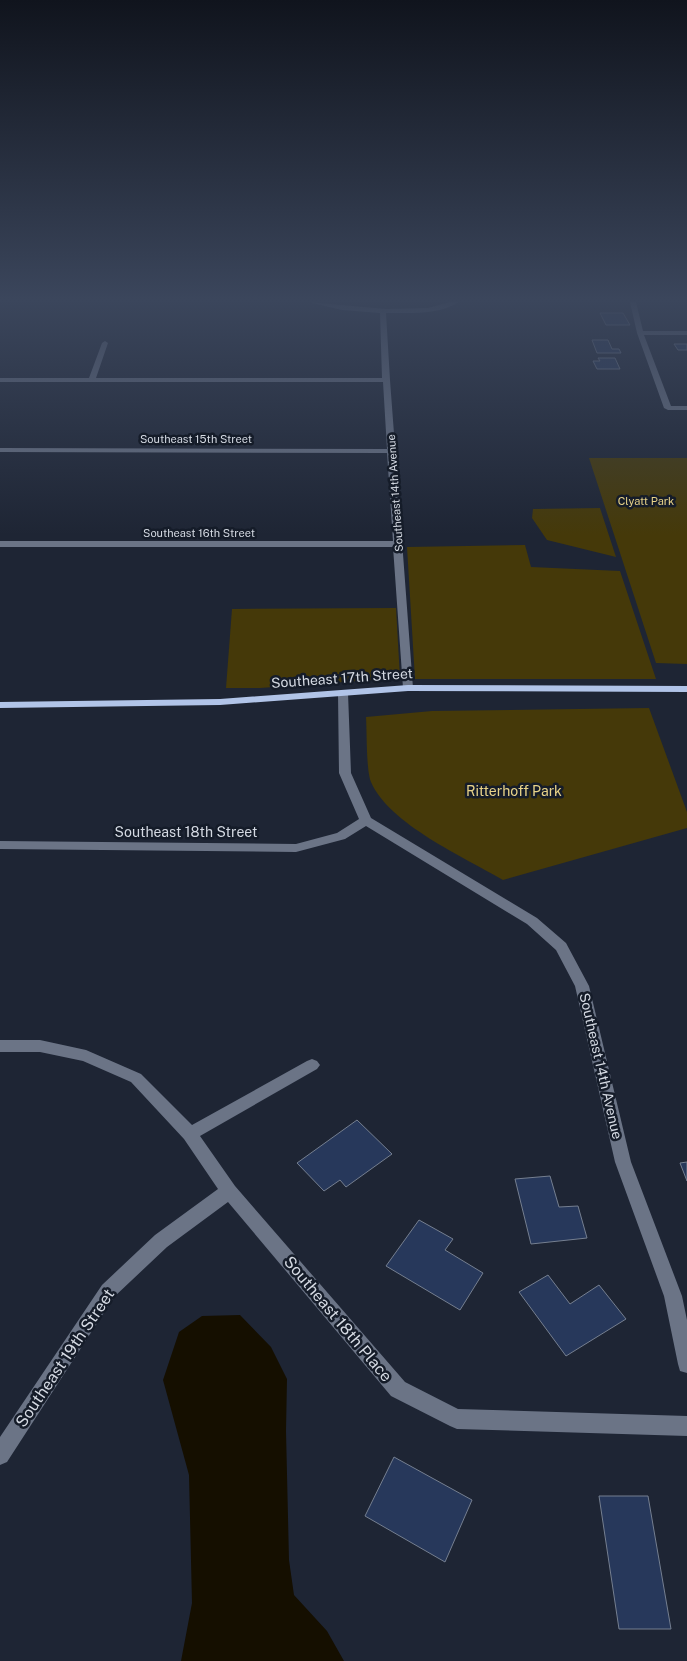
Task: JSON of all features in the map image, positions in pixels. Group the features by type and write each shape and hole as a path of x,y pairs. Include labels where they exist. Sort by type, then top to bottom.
{"main road":[{"name":"Southeast 17th Street","path":"0,705 220,702 408,688 687,689"}],"street":[{"path":"0,380 386,380"},
{"name":"Southeast 14th Avenue","path":"386,380 408,688"},
{"path":"657,380 668,408 687,408"},
{"name":"Southeast 15th Street","path":"0,450 392,450"},
{"name":"Southeast 16th Street","path":"0,544 399,544"},
{"path":"343,693 345,774 366,820"},
{"name":"Southeast 14th Avenue","path":"366,820 532,921 562,947 582,986 623,1162 672,1296 687,1364"},
{"name":"Southeast 18th Street","path":"0,846 296,848 341,836 366,820"},
{"name":"Southeast 18th Place","path":"0,1046 40,1046 86,1056 136,1078 190,1134 229,1191 398,1389 457,1419 687,1426"},
{"path":"190,1134 312,1065"},
{"name":"Southeast 19th Street","path":"0,1455 108,1291 161,1241 229,1191"}],"green space":[{"name":"Clyatt Park","path":"589,458 687,458 687,664 656,663"},
{"path":"600,508 616,557 547,540 532,518 533,509"},
{"path":"525,545 531,567 620,571 656,679 415,679 407,547"},
{"path":"396,608 400,678 260,688 226,688 232,609"},
{"name":"Ritterhoff Park","path":"649,708 687,812 687,828 503,880 449,850 410,825 380,797 369,776 366,717 432,711"}],"shaded area":[{"path":"240,1315 271,1347 287,1379 286,1431 289,1560 294,1595 327,1631 344,1661 181,1661 192,1603 189,1475 163,1380 179,1332 202,1316"}],"building":[{"path":"357,1120 392,1154 346,1187 340,1180 324,1191 297,1163"},
{"path":"687,1162 687,1181 680,1163"},
{"path":"550,1176 559,1207 578,1206 587,1238 531,1244 515,1179"},
{"path":"419,1220 453,1239 445,1250 483,1273 460,1310 386,1266"},
{"path":"548,1275 570,1304 599,1285 626,1319 566,1356 519,1292"},
{"path":"394,1457 472,1500 445,1562 365,1516"},
{"path":"599,1496 648,1496 671,1629 619,1629"}]}
